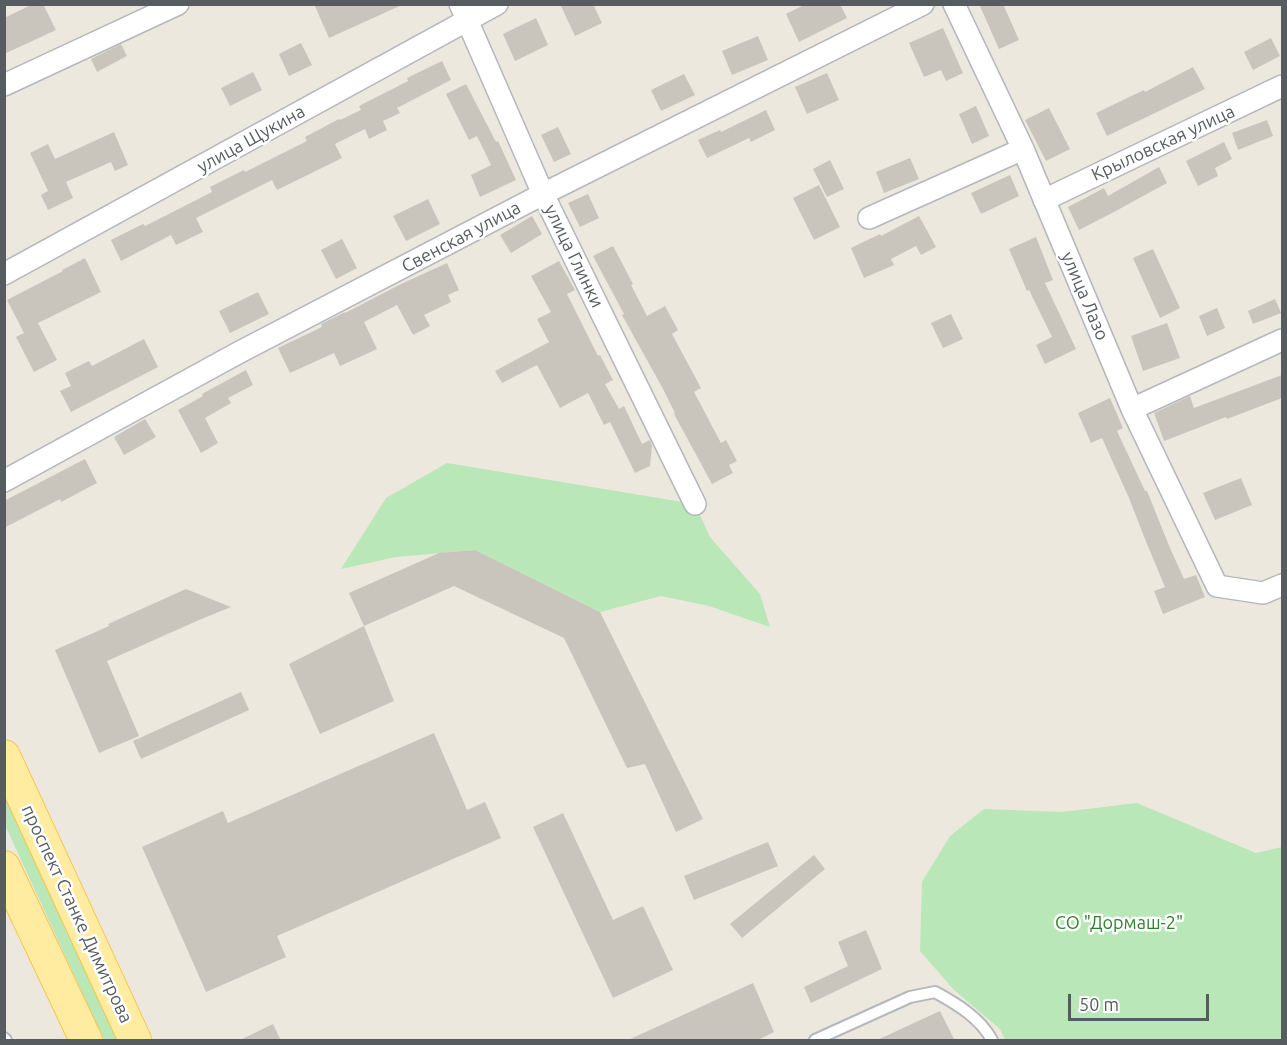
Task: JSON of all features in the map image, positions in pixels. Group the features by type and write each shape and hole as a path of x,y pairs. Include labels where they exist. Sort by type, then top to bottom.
{"main road":[{"name":"проспект Станке Димитрова","path":"4,756 135,1041"},
{"path":"4,867 86,1041"}],"street":[{"path":"4,85 178,4"},
{"name":"улица Щукина","path":"4,274 464,12 497,4"},
{"name":"Свенская улица","path":"4,481 238,353 543,194 923,4"},
{"name":"улица Лазо","path":"954,4 1023,149 1132,409 1217,586 1263,593 1282,585"},
{"name":"улица Глинки","path":"464,12 543,194 695,504"},
{"name":"Крыловская улица","path":"1044,200 1282,86"},
{"path":"869,218 1023,149"},
{"path":"1132,409 1282,340"}],"lane":[{"path":"815,1041 910,997 935,992 960,1006 988,1032 993,1041"}],"green space":[{"path":"447,463 695,504 710,537 760,594 770,627 709,606 661,596 600,612 475,550 396,557 341,569 386,498"},
{"path":"4,788 122,1040 104,1040 5,825"},
{"name":"СО \"Дормаш-2\"","path":"1137,803 1256,853 1282,847 1282,1040 1005,1040 1000,1029 954,990 920,951 922,882 950,836 984,809 1062,812"}],"building":[{"path":"33,4 43,4 56,30 4,54 4,18"},
{"path":"314,4 404,4 329,38"},
{"path":"560,4 593,4 602,23 575,36"},
{"path":"806,4 840,4 847,18 799,42 786,14"},
{"path":"979,4 1003,4 1019,40 999,49"},
{"path":"536,18 548,45 515,61 503,34"},
{"path":"943,28 963,73 946,81 941,70 924,77 909,43"},
{"path":"758,36 768,60 732,75 722,51"},
{"path":"1271,38 1280,56 1253,70 1244,52"},
{"path":"301,43 312,65 289,76 279,54"},
{"path":"121,44 127,56 97,72 91,59"},
{"path":"442,61 451,80 397,108 400,113 383,121 387,130 369,139 365,129 335,144 342,158 277,190 272,180 196,218 203,232 176,245 171,235 121,261 111,240 143,224 145,226 212,192 210,187 307,141 305,137 361,110 359,106"},
{"path":"1193,67 1205,89 1107,136 1096,113 1144,90 1145,92"},
{"path":"253,72 262,90 230,106 221,88"},
{"path":"827,73 839,100 807,114 795,87"},
{"path":"684,74 695,95 661,111 651,90"},
{"path":"466,84 496,142 498,141 516,180 480,197 471,175 491,165 477,136 469,140 446,94"},
{"path":"976,106 989,136 972,144 959,114"},
{"path":"1049,108 1070,149 1046,161 1025,120"},
{"path":"766,110 775,130 751,142 749,138 707,158 698,140 720,130 721,132"},
{"path":"1267,120 1273,136 1238,150 1232,133"},
{"path":"558,127 571,154 554,162 541,135"},
{"path":"114,132 128,165 115,171 111,162 66,182 73,198 48,210 41,195 48,191 30,153 48,144 55,159"},
{"path":"1224,142 1232,159 1215,168 1218,176 1198,186 1186,161"},
{"path":"910,158 919,179 884,193 876,172"},
{"path":"830,160 844,189 827,197 813,169"},
{"path":"1159,167 1167,183 1079,230 1068,207 1104,188 1108,196"},
{"path":"1010,175 1019,196 981,214 971,193"},
{"path":"819,185 840,227 814,240 793,198"},
{"path":"588,194 599,218 580,227 568,203"},
{"path":"428,199 440,224 406,241 393,216"},
{"path":"532,216 542,234 511,253 500,235"},
{"path":"919,216 936,247 921,255 916,246 891,259 894,265 864,278 851,248 880,234 881,236"},
{"path":"1036,237 1053,280 1045,283 1076,349 1045,364 1036,345 1052,337 1029,290 1027,291 1009,249"},
{"path":"342,239 357,268 336,279 321,250"},
{"path":"613,246 647,316 665,306 678,330 672,334 701,388 694,392 721,443 726,440 737,461 729,465 733,473 712,484 593,256"},
{"path":"1153,249 1180,308 1160,318 1133,258"},
{"path":"85,258 101,292 38,323 57,360 34,372 16,337 24,333 7,300"},
{"path":"559,261 575,290 567,294 598,356 600,355 613,380 605,384 619,409 624,406 642,444 650,440 652,446 650,466 635,473 610,422 604,425 588,393 560,408 537,365 502,383 495,371 549,342 537,319 551,312 531,276"},
{"path":"447,263 459,290 448,295 451,302 424,315 430,326 413,335 397,305 364,322 377,349 340,366 334,353 290,373 278,348 322,327 321,324"},
{"path":"258,292 269,314 230,333 219,311"},
{"path":"1275,299 1281,313 1253,324 1248,311"},
{"path":"1217,308 1225,328 1207,336 1199,316"},
{"path":"951,314 963,339 943,348 931,323"},
{"path":"1167,323 1180,358 1143,371 1131,336"},
{"path":"144,339 158,367 71,412 60,391 71,386 65,373 89,361 92,366"},
{"path":"246,370 253,385 228,398 231,403 205,418 218,443 201,453 178,410"},
{"path":"1282,375 1282,398 1164,441 1154,413 1190,396 1194,408"},
{"path":"1110,398 1123,428 1117,431 1147,491 1184,579 1196,575 1205,597 1163,614 1154,591 1165,587 1129,498 1102,438 1091,443 1078,413"},
{"path":"145,419 156,437 124,455 114,437"},
{"path":"85,459 97,483 4,528 4,501"},
{"path":"1241,478 1252,505 1215,520 1203,493"},
{"path":"475,550 600,612 703,819 676,832 645,764 627,768 564,638 454,586 364,626 349,593 439,553"},
{"path":"186,589 231,607 107,661 139,736 99,753 55,650"},
{"path":"364,626 394,701 320,734 289,664"},
{"path":"241,692 249,710 141,759 133,741"},
{"path":"434,733 467,810 485,802 501,838 277,936 286,957 206,992 142,847 223,811 228,823"},
{"path":"563,813 613,920 643,906 673,970 613,998 533,827"},
{"path":"768,842 778,866 694,900 684,876"},
{"path":"814,855 825,869 742,938 730,924"},
{"path":"866,930 882,969 811,1003 804,987 848,966 838,942"},
{"path":"753,983 774,1032 756,1041 626,1041"},
{"path":"940,1011 955,1041 875,1041"},
{"path":"273,1024 281,1041 238,1041"}]}
